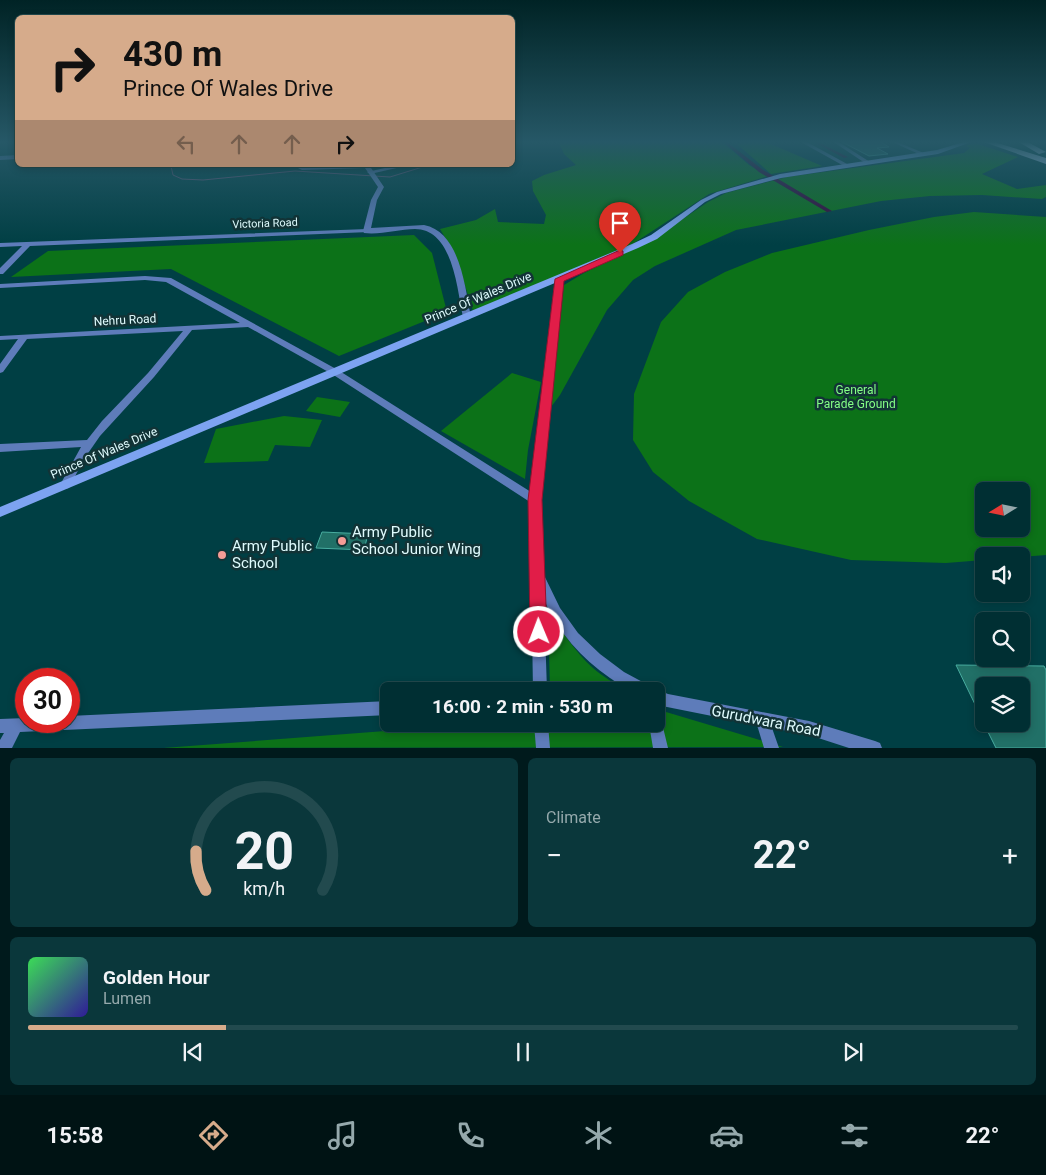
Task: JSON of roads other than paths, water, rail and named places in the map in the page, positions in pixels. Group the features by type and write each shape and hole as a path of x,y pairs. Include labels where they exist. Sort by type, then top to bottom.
{"main road":[{"name":"Prince Of Wales Drive","path":"0,512 559,279 654,237 711,196 781,176"}],"street":[{"path":"368,230 374,200 381,190 379,182 374,176"},
{"name":"Victoria Road","path":"0,245 425,227 436,231 453,254 468,317"},
{"path":"0,272 28,244"},
{"path":"540,682 535,500 559,279"},
{"path":"0,286 168,280 335,372 535,500"},
{"name":"Nehru Road","path":"0,338 251,325"},
{"path":"65,484 74,464 87,443 138,390 190,328"},
{"path":"0,370 25,336"},
{"path":"0,448 87,443"},
{"path":"538,572 557,614 573,635 614,674 629,682"},
{"name":"Gurudwara Road","path":"665,700 809,728 875,748"},
{"path":"80,722 380,708"},
{"path":"762,719 772,748"},
{"path":"0,726 15,725"},
{"path":"4,748 15,727"},
{"path":"542,732 543,748"},
{"path":"658,732 661,748"}],"waterway":[{"path":"175,176 182,179 203,180 245,176"},
{"path":"373,176 394,176"},
{"path":"769,176 829,211"}],"place":[{"name":"Army Public School Junior Wing","path":"342,541"},
{"name":"Army Public School","path":"222,555"}],"park label":[{"name":"General Parade Ground","path":"856,397"}]}
